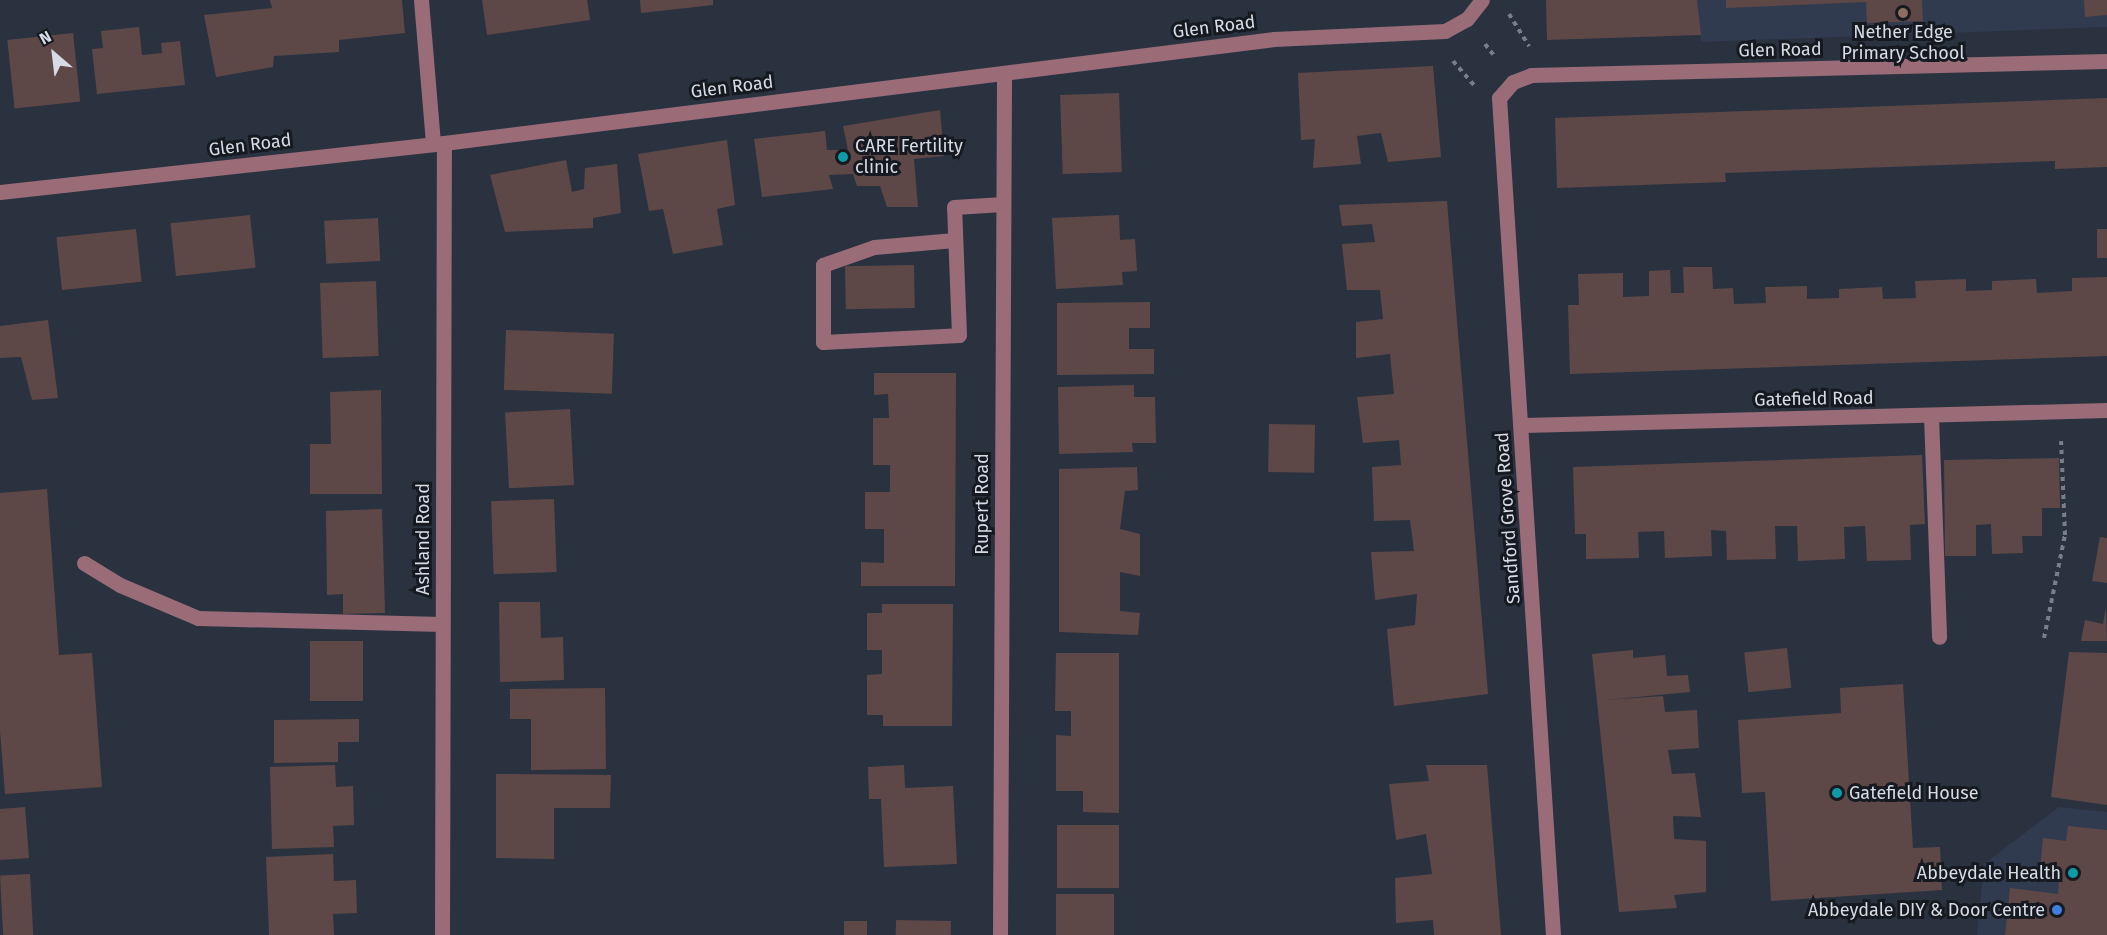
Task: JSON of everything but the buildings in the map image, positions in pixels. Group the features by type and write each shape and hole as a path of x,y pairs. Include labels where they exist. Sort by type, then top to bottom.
{"street":[{"name":"Ashland Road","path":"421,0 438,143 442,935"},
{"path":"1467,19 1482,0"},
{"name":"Glen Road","path":"0,192 438,143 1274,39 1451,29 1467,19"},
{"name":"Glen Road","path":"1513,82 1546,74 2107,61"},
{"name":"Rupert Road","path":"1000,935 1004,74"},
{"path":"1498,105 1513,82"},
{"name":"Sandford Grove Road","path":"1498,105 1522,425 1553,935"},
{"path":"954,240 874,247 823,265 823,342 959,334 954,207 1003,204"},
{"name":"Gatefield Road","path":"1522,425 2107,410"},
{"path":"1931,416 1939,638"},
{"path":"84,563 120,585 198,618 442,624"}],"path":[{"path":"1506,9 1546,74"},
{"path":"1467,19 1513,82"},
{"path":"1427,31 1498,105"},
{"path":"2044,638 2065,536 2059,411"}],"shaded area":[{"name":"Nether Edge Primary School","path":"1697,0 2107,0 2107,27 1701,42"},
{"path":"2059,807 2107,812 2107,935 1977,935 1984,864"}],"place":[{"name":"Nether Edge Primary School","path":"1903,13"},
{"name":"CARE Fertility clinic","path":"843,157"},
{"name":"Gatefield House","path":"1837,793"},
{"name":"Abbeydale Health","path":"2073,873"},
{"name":"Abbeydale DIY & Door Centre","path":"2057,910"}]}
